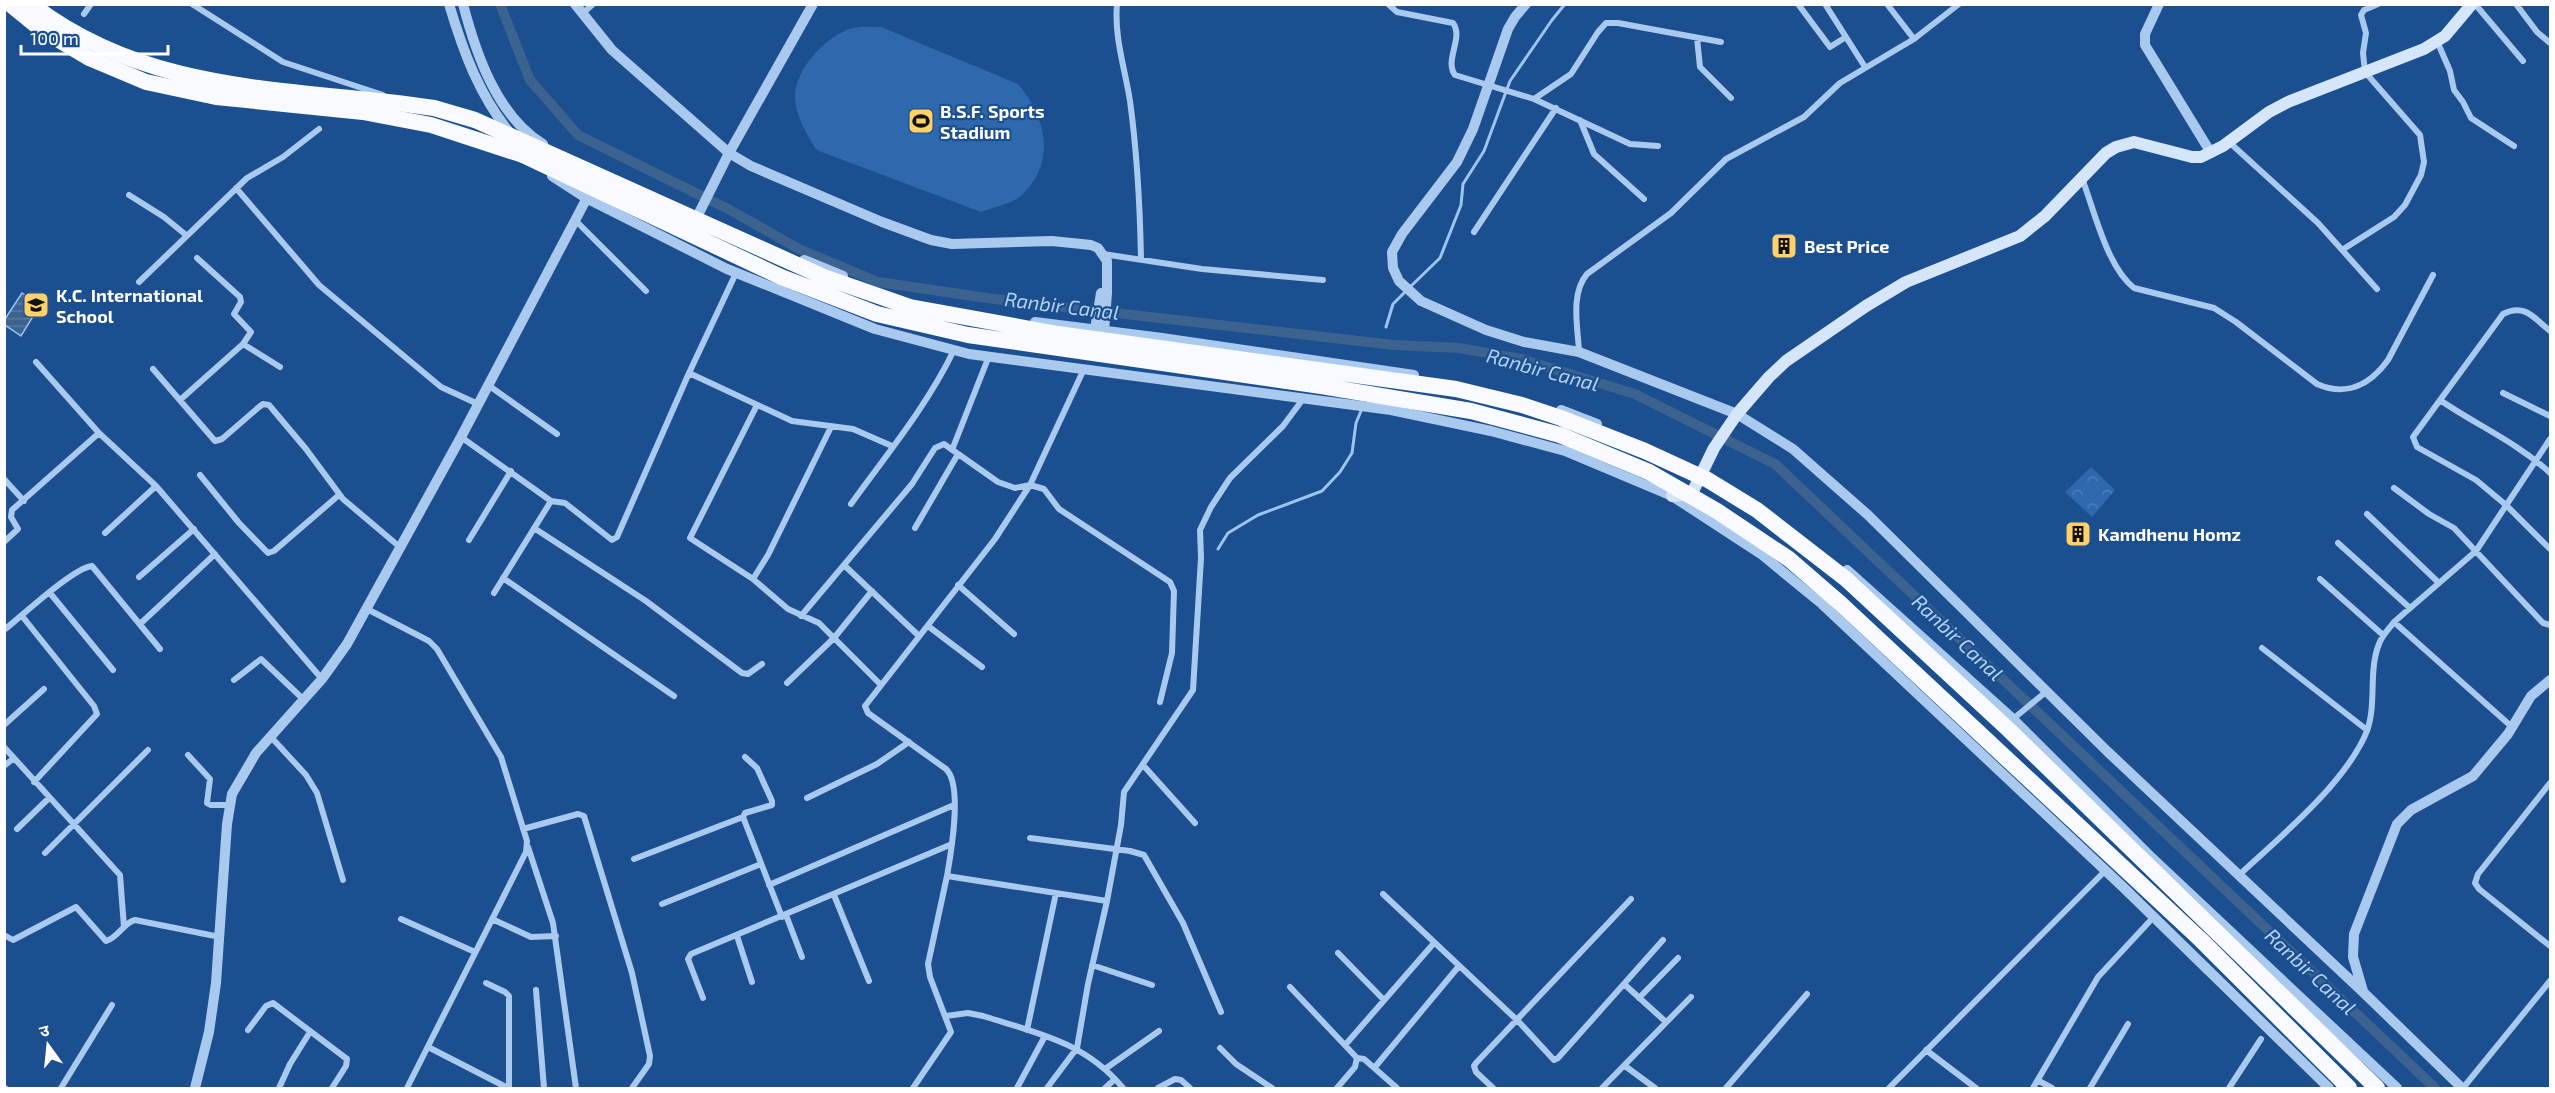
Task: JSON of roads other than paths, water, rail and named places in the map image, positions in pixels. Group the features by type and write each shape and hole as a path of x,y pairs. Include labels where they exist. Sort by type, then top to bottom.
{"highway":[{"path":"10,4 42,30 89,58 146,82 216,97 363,112 431,125 523,154 781,277 877,314 968,335 1321,386 1472,411 1560,435 1649,472 1749,530 1789,559 1841,604 2201,940 2349,1089"},
{"path":"31,4 63,27 100,47 161,70 227,84 434,108 476,120 824,277 910,307 1048,332 1455,389 1522,405 1561,418 1669,462 1721,487 1757,510 1846,579 2009,730 2377,1089"}],"main road":[{"path":"1672,496 1688,494 1694,489 1714,448 1734,418 1768,377 1786,361 1866,306 1921,275 2020,236 2045,216 2106,153 2126,143 2146,144 2192,158 2211,153 2268,112 2288,102 2409,56 2437,41 2454,27 2474,4"}],"street":[{"path":"84,14 91,4"},
{"path":"192,4 261,49 295,67 406,102 507,130 544,144 877,290 958,312 1100,325 1474,386 1577,415 1703,469 1765,506 1862,582 2016,717 2136,841 2397,1089"},
{"path":"449,4 476,82 492,111 538,165 586,198 736,273 875,329 954,350 989,356 1391,410 1491,431 1565,451 1672,496 1761,554 1821,604 2105,871 2329,1089"},
{"path":"463,4 475,48 493,86 520,125 544,144"},
{"path":"575,4 612,50 729,153 751,166 882,222 931,240 952,244 1010,241 1090,245 1103,254 1107,261 1100,325"},
{"path":"582,15 593,4"},
{"path":"700,212 729,153 813,4"},
{"path":"1117,4 1116,29 1131,112 1141,230 1141,259"},
{"path":"1388,4 1397,12 1453,23 1457,32 1452,71 1463,78 1534,99 1630,144 1658,146"},
{"path":"1526,4 1508,29 1491,86 1457,162 1402,234 1392,252 1393,268 1399,281 1410,293 1499,334 1524,342 1579,352 1734,418 1793,449 1831,481 2043,693 2363,992 2462,1089 2550,981"},
{"path":"1798,4 1830,47 1846,37"},
{"path":"1825,4 1865,68"},
{"path":"1887,4 1914,39"},
{"path":"1579,352 1577,294 1581,281 1587,274 1671,213 1726,159 1804,117 1840,83 1914,39 1959,4"},
{"path":"2159,4 2145,34 2145,45 2211,153"},
{"path":"2342,250 2394,217 2405,205 2421,175 2424,162 2424,149 2420,135 2365,72 2363,53 2366,33 2361,15 2364,10 2378,4"},
{"path":"2474,4 2523,61"},
{"path":"2516,4 2537,32 2550,43"},
{"path":"1534,99 1571,74 1606,23 1618,23 1721,42"},
{"path":"1697,38 1700,67 1731,98"},
{"path":"2437,41 2450,71 2454,90 2471,118 2514,146"},
{"path":"1474,232 1556,108"},
{"path":"1580,120 1594,154 1644,199"},
{"path":"139,282 251,175 283,157 319,129"},
{"path":"2228,142 2318,223 2377,289"},
{"path":"195,1089 209,1032 220,937 229,805 238,780 270,736 322,679 367,609 461,437 586,198 603,171"},
{"path":"2081,177 2112,257 2126,282 2134,288 2214,308 2327,389 2340,391 2354,388 2380,371 2433,275"},
{"path":"236,188 319,285 441,387 478,404"},
{"path":"129,195 164,217 186,235"},
{"path":"576,221 646,291"},
{"path":"1103,254 1202,268 1323,280"},
{"path":"180,400 243,344 251,332 234,314 241,302 240,297 197,258"},
{"path":"461,437 551,501 565,503 612,540 615,539 736,273"},
{"path":"2550,331 2525,311 2517,309 2503,314 2415,433 2414,442 2417,447 2475,480 2506,505 2550,549"},
{"path":"243,344 280,368"},
{"path":"851,504 941,376 954,350"},
{"path":"915,528 955,452 989,356"},
{"path":"36,362 99,433 156,486 322,679"},
{"path":"153,369 215,441 222,439 263,404 269,405 306,449 339,495 401,548"},
{"path":"913,1089 951,1035 930,977 928,964 948,876 952,843 953,785 949,771 866,710 866,703 995,539 1030,485 1084,369"},
{"path":"689,373 792,421 853,429 892,446"},
{"path":"487,384 557,434"},
{"path":"2504,393 2550,416"},
{"path":"1047,1089 1077,1048 1121,825 1124,792 1189,696 1194,683 1201,558 1200,530 1211,507 1230,478 1283,426 1303,399"},
{"path":"2440,400 2472,422 2498,433 2550,471"},
{"path":"757,405 690,538 753,579 801,616 816,621 881,686"},
{"path":"753,579 768,555 831,427"},
{"path":"4,542 18,530 11,513 99,433"},
{"path":"2239,875 2319,797 2344,767 2367,730 2375,659 2383,635 2394,622 2476,551 2550,439"},
{"path":"801,616 912,484 938,445 944,444 998,482 1015,488 1030,485 1044,489 1059,509 1173,585 1172,653 1160,702"},
{"path":"469,540 511,471"},
{"path":"200,475 233,516 268,553 274,551 339,495"},
{"path":"4,479 24,501"},
{"path":"105,533 156,486"},
{"path":"2394,488 2429,514 2454,528 2543,623 2550,625"},
{"path":"494,593 551,501"},
{"path":"2367,514 2439,583"},
{"path":"534,528 646,601 742,673 748,674 762,664"},
{"path":"139,578 194,529"},
{"path":"2338,543 2410,608"},
{"path":"140,624 214,554"},
{"path":"4,630 84,568 92,566 160,649"},
{"path":"845,566 919,636"},
{"path":"503,578 674,696"},
{"path":"2320,579 2383,635"},
{"path":"958,585 1014,634"},
{"path":"787,683 834,638 872,591"},
{"path":"50,593 113,670"},
{"path":"367,609 429,641 437,649 501,758 528,847 549,904 556,936 576,1089"},
{"path":"22,616 94,706 97,714 34,782"},
{"path":"2394,622 2512,728"},
{"path":"928,626 982,667"},
{"path":"2262,648 2367,730"},
{"path":"234,680 261,659 303,699"},
{"path":"2363,992 2353,957 2354,934 2397,824 2411,810 2473,776 2512,728 2531,696 2550,680"},
{"path":"4,725 44,689"},
{"path":"2016,717 2043,693"},
{"path":"270,736 306,775 317,793 343,880"},
{"path":"807,798 877,764 909,742"},
{"path":"4,747 120,876 124,927"},
{"path":"45,853 148,750"},
{"path":"188,755 210,779 207,803 229,805"},
{"path":"634,859 743,817 745,813 772,803 757,768 745,757"},
{"path":"4,766 14,758"},
{"path":"1143,765 1195,823"},
{"path":"2550,783 2478,874 2475,883 2479,889 2550,946"},
{"path":"17,829 49,798"},
{"path":"769,885 954,805"},
{"path":"523,829 578,813 584,816 632,973 650,1056 649,1064 632,1089"},
{"path":"743,817 769,885 802,957"},
{"path":"1030,838 1140,852 1149,862 1183,923 1221,1012"},
{"path":"1891,1088 1926,1050 2136,841"},
{"path":"703,998 688,956 952,843"},
{"path":"407,1089 528,847"},
{"path":"662,904 761,864"},
{"path":"948,876 1107,901"},
{"path":"1027,1030 1056,893"},
{"path":"1383,894 1518,1021 1556,1060 1663,940"},
{"path":"834,895 869,981"},
{"path":"1493,1089 1476,1072 1474,1066 1631,898"},
{"path":"4,935 13,940 76,907 106,941 135,920 220,937"},
{"path":"401,919 475,952"},
{"path":"492,919 531,937 556,936"},
{"path":"2033,1089 2098,977 2149,922"},
{"path":"736,936 753,982"},
{"path":"1346,1044 1434,943"},
{"path":"1338,953 1384,1000"},
{"path":"1639,998 1678,958"},
{"path":"1092,965 1152,985"},
{"path":"1375,1067 1459,966"},
{"path":"428,1047 509,1089 509,996 486,983"},
{"path":"1624,984 1666,1022"},
{"path":"1290,987 1357,1058 1364,1059 1375,1067 1397,1089"},
{"path":"536,990 544,1089"},
{"path":"1726,1089 1807,994"},
{"path":"1603,1088 1691,997"},
{"path":"248,1030 270,1003 347,1059 346,1066 332,1089"},
{"path":"60,1089 112,1005"},
{"path":"946,1017 959,1014 983,1016 1077,1048 1105,1069 1123,1089"},
{"path":"2090,1089 2128,1024"},
{"path":"1105,1069 1159,1031"},
{"path":"279,1089 290,1064 310,1032"},
{"path":"1017,1089 1045,1036"},
{"path":"2229,1089 2261,1039"},
{"path":"1220,1048 1236,1064 1272,1089"},
{"path":"1926,1050 1976,1089"},
{"path":"1337,1089 1354,1067 1357,1058"},
{"path":"1625,1066 1655,1089"},
{"path":"1105,1089 1115,1079"},
{"path":"1158,1089 1174,1079 1181,1080 1191,1089"},
{"path":"2038,1081 2052,1089"}],"waterway":[{"name":"Ranbir Canal","path":"500,4 530,80 578,135 730,210 799,249 878,282 994,299 1394,345 1459,348 1521,359 1635,394 1775,464 2435,1088"},
{"path":"1410,287 1440,258 1461,205 1463,184 1484,151 1510,81 1565,4"},
{"path":"1386,327 1393,304 1405,292"},
{"path":"1218,549 1228,533 1258,515 1322,491 1340,472 1352,453 1356,423 1361,411"}],"place":[{"name":"B.S.F. Sports Stadium","path":"921,121"},
{"name":"Best Price","path":"1784,246"},
{"name":"K.C. International School","path":"36,305"},
{"name":"Kamdhenu Homz","path":"2078,534"}]}
